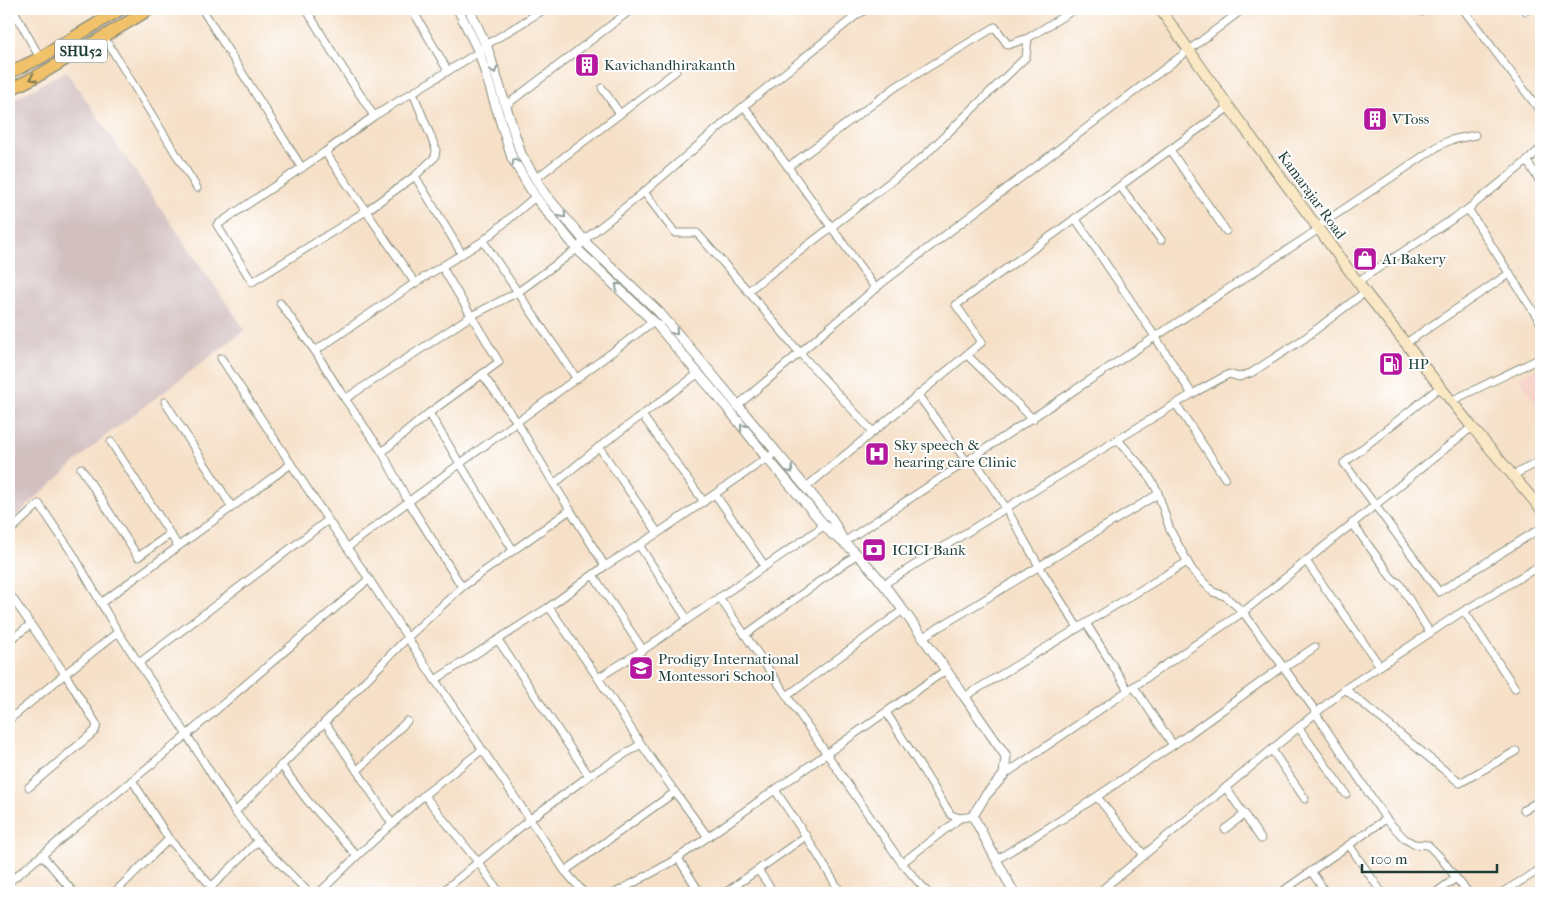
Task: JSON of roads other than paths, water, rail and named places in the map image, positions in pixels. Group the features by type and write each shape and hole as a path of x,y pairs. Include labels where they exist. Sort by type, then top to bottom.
{"main road":[{"name":"SHU52","path":"9,73 40,58 121,9"},
{"name":"SHU52","path":"9,90 41,74 150,9"},
{"name":"Kamarajar Road","path":"1160,9 1357,282 1472,427 1541,509"}],"street":[{"path":"13,9 40,58"},
{"path":"202,9 302,168"},
{"path":"306,9 374,116"},
{"path":"412,9 448,71"},
{"path":"458,9 479,52 512,158 535,197 577,249 654,321 824,525 832,534 844,542 884,584 1006,756 1004,775"},
{"path":"469,9 486,44 521,154 544,193 588,245 658,311 832,519 844,542"},
{"path":"413,92 436,149 435,157 415,176 366,211 252,282 217,225 302,168 374,116 413,92 479,52 486,44 545,9"},
{"path":"506,106 632,9"},
{"path":"345,400 471,316 518,292 577,249 584,240 644,192 744,106 858,14 868,9"},
{"path":"788,167 898,86 995,27 1008,45 1028,38 1075,9"},
{"path":"738,405 876,289 1243,9"},
{"path":"1463,9 1541,112"},
{"path":"104,37 197,188"},
{"path":"748,291 924,156 1026,57 1028,38"},
{"path":"535,179 676,71"},
{"path":"602,88 620,114"},
{"path":"744,106 876,289"},
{"path":"805,488 982,342 956,305 1230,107"},
{"path":"844,542 1156,338 1440,145 1450,140 1475,135"},
{"path":"1357,282 1468,209 1541,148"},
{"path":"1170,150 1226,231"},
{"path":"325,152 415,283"},
{"path":"1527,161 1541,182"},
{"path":"415,176 462,254"},
{"path":"1120,186 1162,240"},
{"path":"644,192 674,233 697,233 799,352 872,432"},
{"path":"315,350 415,283 483,241 535,197"},
{"path":"1468,209 1541,323"},
{"path":"1075,218 1192,394"},
{"path":"483,241 577,379"},
{"path":"382,452 429,413 499,362 442,267"},
{"path":"1406,343 1510,273"},
{"path":"884,584 1192,394 1229,374 1239,377 1251,373 1305,338 1365,292"},
{"path":"280,304 315,350 345,400 382,452 408,501 462,587"},
{"path":"348,547 654,321"},
{"path":"967,355 1033,419"},
{"path":"221,358 482,750 565,872 584,893"},
{"path":"1451,401 1541,358"},
{"path":"554,484 599,447 699,373"},
{"path":"482,374 517,422 605,566"},
{"path":"1440,387 1344,463 1438,592 1541,528"},
{"path":"918,395 1006,508 1039,566 1078,628"},
{"path":"165,402 232,507"},
{"path":"1176,404 1225,478"},
{"path":"429,413 513,550"},
{"path":"642,415 704,502"},
{"path":"886,712 951,815 960,818 972,816 985,796 1004,775 1243,612 1472,427"},
{"path":"1118,440 1147,473 1158,494 1170,530 1192,570 1213,592 1225,596 1243,612 1317,713 1386,819 1405,839 1414,844 1428,845 1469,893"},
{"path":"111,442 178,546"},
{"path":"599,447 658,533"},
{"path":"435,680 549,607 605,566 658,533 776,452"},
{"path":"1513,476 1541,461"},
{"path":"101,602 291,464"},
{"path":"82,468 138,557 170,534"},
{"path":"715,494 764,566"},
{"path":"922,637 1158,494"},
{"path":"9,532 39,504 73,554 118,632 187,735 235,812 258,841 309,893"},
{"path":"235,812 407,638 462,587 570,510"},
{"path":"139,663 328,520"},
{"path":"1352,523 1394,581 1399,583 1430,633"},
{"path":"598,678 644,650 824,525"},
{"path":"639,545 687,619"},
{"path":"745,635 856,555"},
{"path":"1306,561 1380,666"},
{"path":"964,697 1187,562"},
{"path":"1098,893 1345,689 1464,611 1541,565"},
{"path":"593,575 644,650"},
{"path":"9,882 370,580"},
{"path":"9,593 65,674 97,725 95,731 29,787"},
{"path":"719,598 902,863 928,893"},
{"path":"549,607 641,744 708,837"},
{"path":"786,696 903,610"},
{"path":"1464,611 1514,688"},
{"path":"1086,623 1131,689 1173,745"},
{"path":"9,641 30,625"},
{"path":"10,720 118,632"},
{"path":"498,640 589,776"},
{"path":"996,860 1097,797 1315,647"},
{"path":"615,893 678,858 946,670"},
{"path":"1345,689 1460,783 1516,751"},
{"path":"325,722 392,824"},
{"path":"357,771 407,722"},
{"path":"1299,728 1346,794"},
{"path":"441,893 530,819 589,776 641,744"},
{"path":"319,893 424,795 482,750"},
{"path":"1272,750 1305,799"},
{"path":"281,765 307,800 357,856"},
{"path":"132,780 169,839 212,887"},
{"path":"1226,788 1262,839"},
{"path":"774,790 806,836 841,893"},
{"path":"565,872 675,792"},
{"path":"424,795 478,862 500,893"},
{"path":"1097,797 1144,855"},
{"path":"1524,810 1541,800"},
{"path":"1225,829 1244,814"},
{"path":"972,816 1014,893"},
{"path":"902,863 960,818"},
{"path":"1280,893 1386,819"},
{"path":"725,893 806,836"},
{"path":"114,893 169,839"},
{"path":"205,893 258,841"},
{"path":"1349,845 1382,893"},
{"path":"42,855 74,893"},
{"path":"678,858 700,893"},
{"path":"1502,893 1541,869"},
{"path":"758,870 774,893"},
{"path":"1311,871 1326,893"},
{"path":"1436,893 1456,878"}],"place":[{"name":"Kavichandhirakanth","path":"587,65"},
{"name":"VToss","path":"1375,119"},
{"name":"A1 Bakery","path":"1365,259"},
{"name":"HP","path":"1391,364"},
{"name":"Sky speech & hearing care Clinic","path":"877,454"},
{"name":"ICICI Bank","path":"874,550"},
{"name":"Prodigy International Montessori School","path":"641,668"}]}
